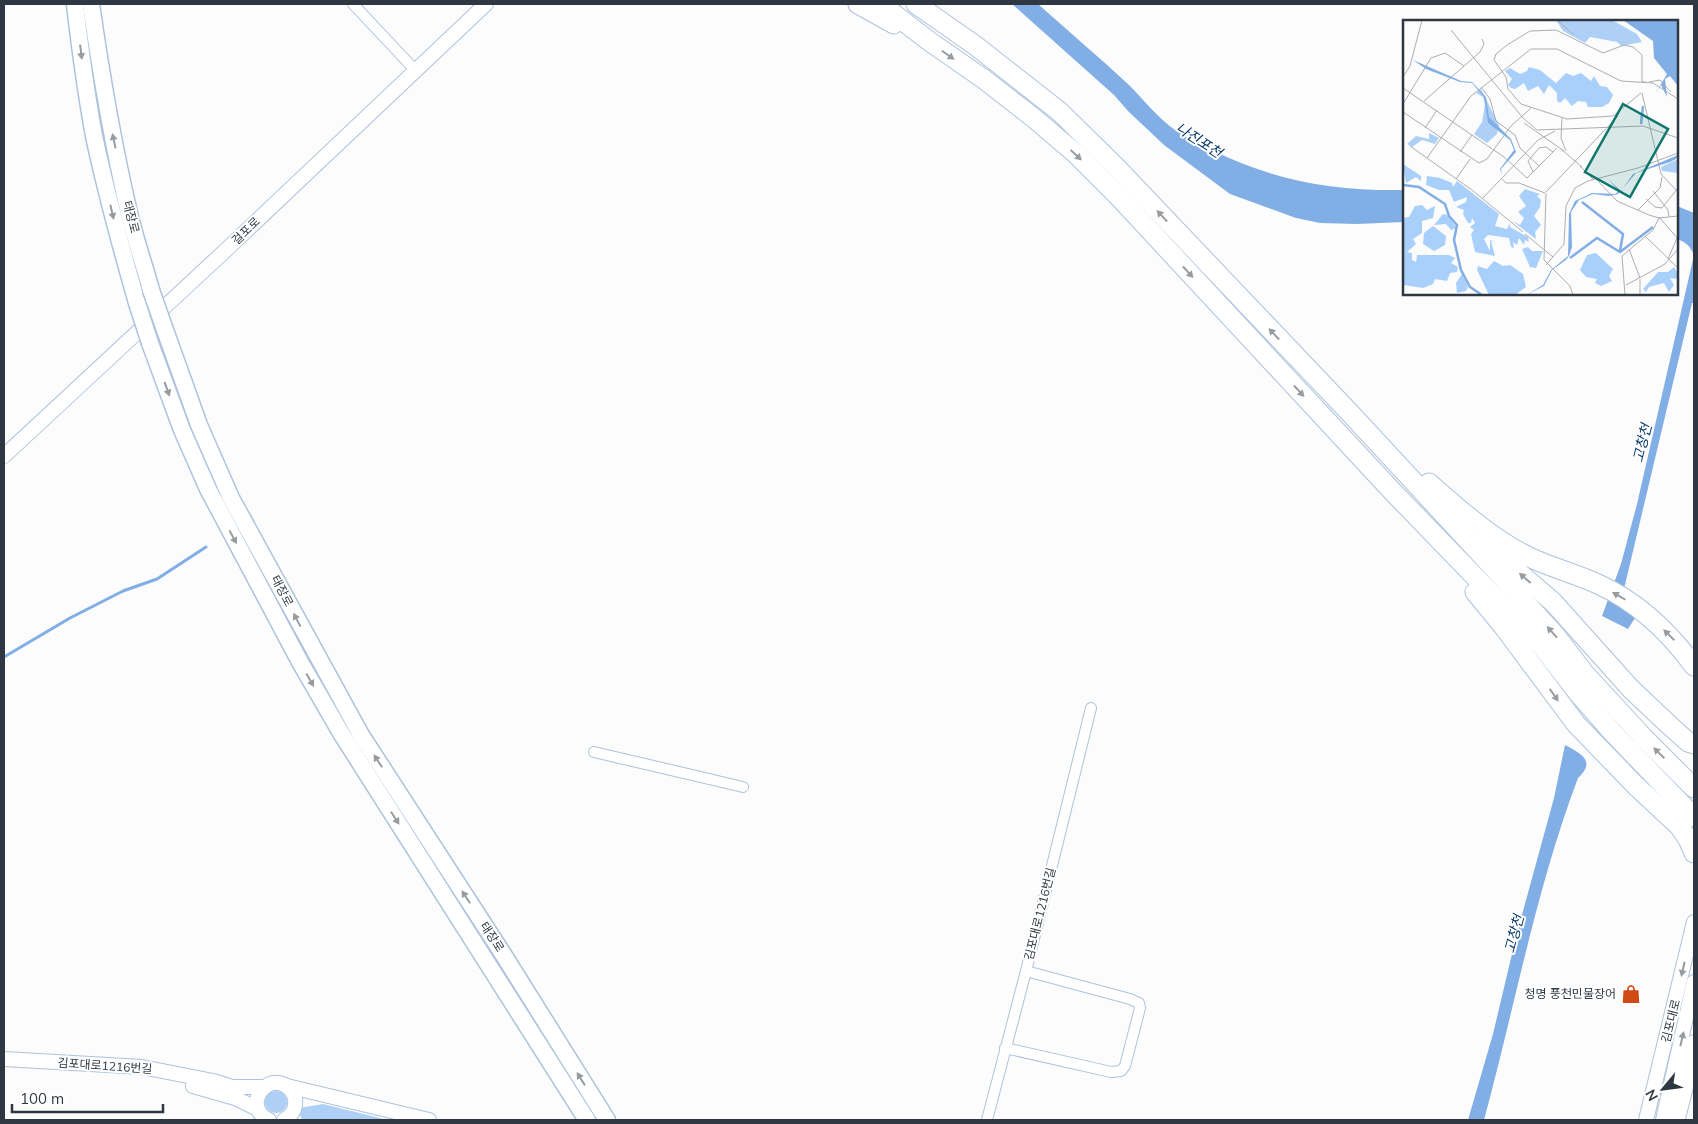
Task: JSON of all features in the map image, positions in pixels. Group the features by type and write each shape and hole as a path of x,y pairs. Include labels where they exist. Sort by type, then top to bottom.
{"highway":[{"path":"858,4 881,18 929,41"},
{"path":"882,4 1035,119 1076,154 1124,204 1393,492 1541,645 1578,693 1688,820 1688,839 1694,853"},
{"path":"916,4 976,46"},
{"path":"930,4 976,46 1067,119 1117,168 1351,414 1556,636 1585,674 1644,738 1694,788"},
{"path":"1351,414 1486,531 1529,557 1599,584 1639,608 1678,644 1694,666"},
{"path":"1406,474 1553,602 1631,689 1688,742 1694,744"},
{"path":"1676,1120 1694,1045"},
{"path":"1684,1120 1694,1080"}],"main road":[{"name":"태장로","path":"75,4 82,64 94,136 113,220 150,343 182,430 208,489 300,662 341,733 587,1120"},
{"name":"태장로","path":"91,4 112,133 130,214 152,290 198,425 231,498 351,718 607,1120"}],"street":[{"path":"353,4 416,71"},
{"name":"걸포로","path":"4,456 486,4"},
{"name":"김포대로1216번길","path":"987,1120 1026,972 1091,708"},
{"path":"594,752 743,787"},
{"name":"김포대로","path":"1646,1120 1694,922"},
{"path":"1005,1048 1111,1072 1121,1071 1125,1066 1140,1003 1026,972"},
{"name":"김포대로","path":"1663,1120 1694,982"},
{"name":"김포대로1216번길","path":"4,1059 142,1067 213,1081 232,1087 264,1087 276,1083 287,1086"},
{"name":"김포대로1216번길","path":"4,1066 129,1074 162,1079 235,1098 258,1109 269,1120"},
{"path":"287,1086 428,1120"},
{"path":"287,1086 295,1097 291,1115"},
{"path":"258,1109 258,1097 264,1087"},
{"path":"291,1115 305,1097 314,1094"}],"shaded area":[{"path":"1012,4 1038,4 1129,85 1163,120 1185,136 1216,152 1262,171 1308,183 1354,189 1403,190 1403,222 1320,223 1296,218 1230,194 1164,145 1114,95"},
{"path":"1678,206 1694,213 1694,255 1691,249 1678,240"},
{"path":"1694,255 1694,303 1692,303 1624,589 1635,618 1628,629 1602,616 1621,564 1637,504"},
{"path":"1565,745 1581,754 1586,762 1586,767 1578,778 1550,862 1484,1120 1468,1120 1493,1034 1517,933 1554,798"},
{"path":"272,1091 280,1091 287,1098 287,1106 280,1113 272,1113 265,1106 265,1098"},
{"path":"323,1104 388,1120 303,1120 301,1118 299,1108"}],"waterway":[{"path":"4,657 70,618 123,591 157,579 206,547"}],"place":[{"name":"청명 풍천민물장어","path":"1631,994"}],"water label":[{"name":"나진포천","path":"1199,140"},
{"name":"고창천","path":"1642,443"},
{"name":"고창천","path":"1514,934"}]}
